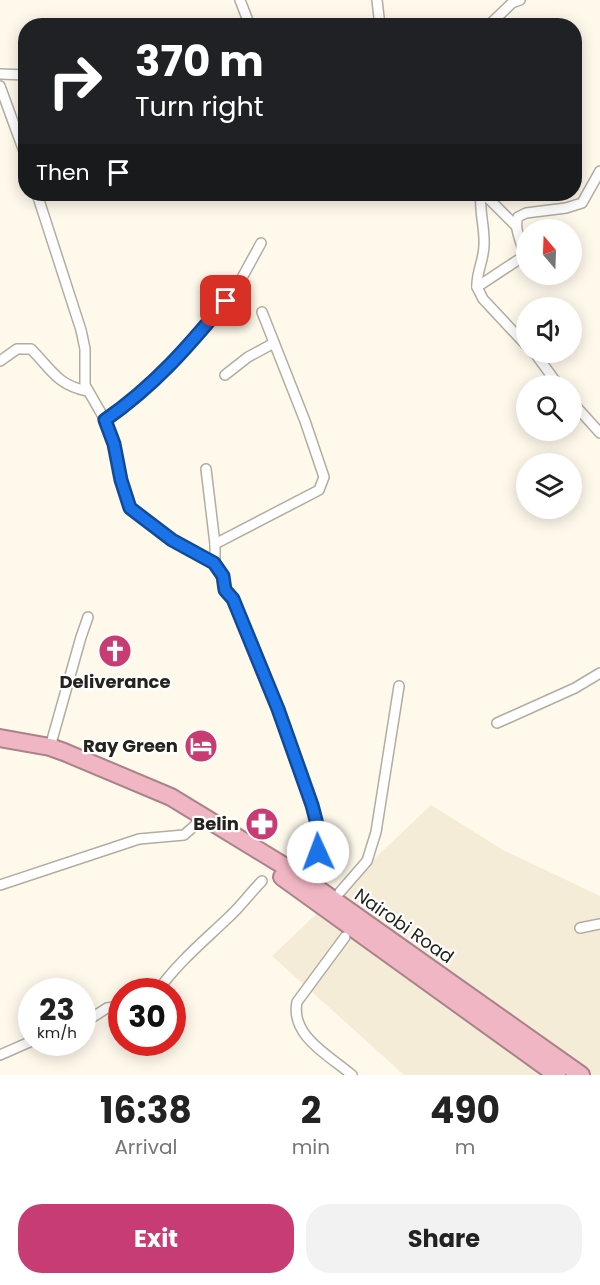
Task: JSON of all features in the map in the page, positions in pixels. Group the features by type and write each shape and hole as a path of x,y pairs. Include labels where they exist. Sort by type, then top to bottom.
{"highway":[{"name":"Nairobi Road","path":"0,738 50,747 171,797 294,872 581,1075"},
{"name":"Nairobi Road","path":"0,746 56,756 102,772 152,793 201,820 557,1075"}],"street":[{"path":"240,0 247,18"},
{"path":"377,0 379,18"},
{"path":"496,18 514,1"},
{"path":"0,74 18,75"},
{"path":"0,87 18,135"},
{"path":"518,219 526,213 566,208 582,203 600,171"},
{"path":"39,201 81,330 85,349 84,380 87,391 105,420 114,444 121,480 130,508 172,540 214,563 223,576 225,590 233,599 278,709 312,805 318,828 315,873"},
{"path":"481,201 484,248 477,287 483,299 516,334"},
{"path":"489,201 516,226"},
{"path":"105,420 131,402 166,370 237,287 261,243"},
{"path":"477,287 516,263"},
{"path":"215,544 319,490 324,477 305,421 262,312"},
{"path":"225,375 248,357 274,343"},
{"path":"0,361 16,349 31,349 64,383 71,388 87,391"},
{"path":"582,413 600,433"},
{"path":"206,469 215,544 214,563"},
{"path":"50,747 88,617"},
{"path":"497,723 539,706 600,673"},
{"path":"340,892 361,870 370,854 380,813 384,770 399,686"},
{"path":"0,885 139,839 184,835 201,820"},
{"path":"169,978 212,932 231,916 262,881"},
{"path":"580,928 600,924"},
{"path":"345,937 297,1002 296,1010 301,1029 307,1038 352,1075"},
{"path":"0,1055 18,1047"}],"shaded area":[{"path":"431,805 503,850 600,896 600,1075 404,1075 272,956"}],"place":[{"name":"Deliverance","path":"115,651"},
{"name":"Ray Green","path":"201,746"},
{"name":"Belin","path":"262,824"}],"route":[{"path":"226,301 166,370 131,402 105,420 114,444 121,480 130,508 172,540 214,563 223,576 225,590 233,599 278,709 312,805 318,828 318,852"}]}
